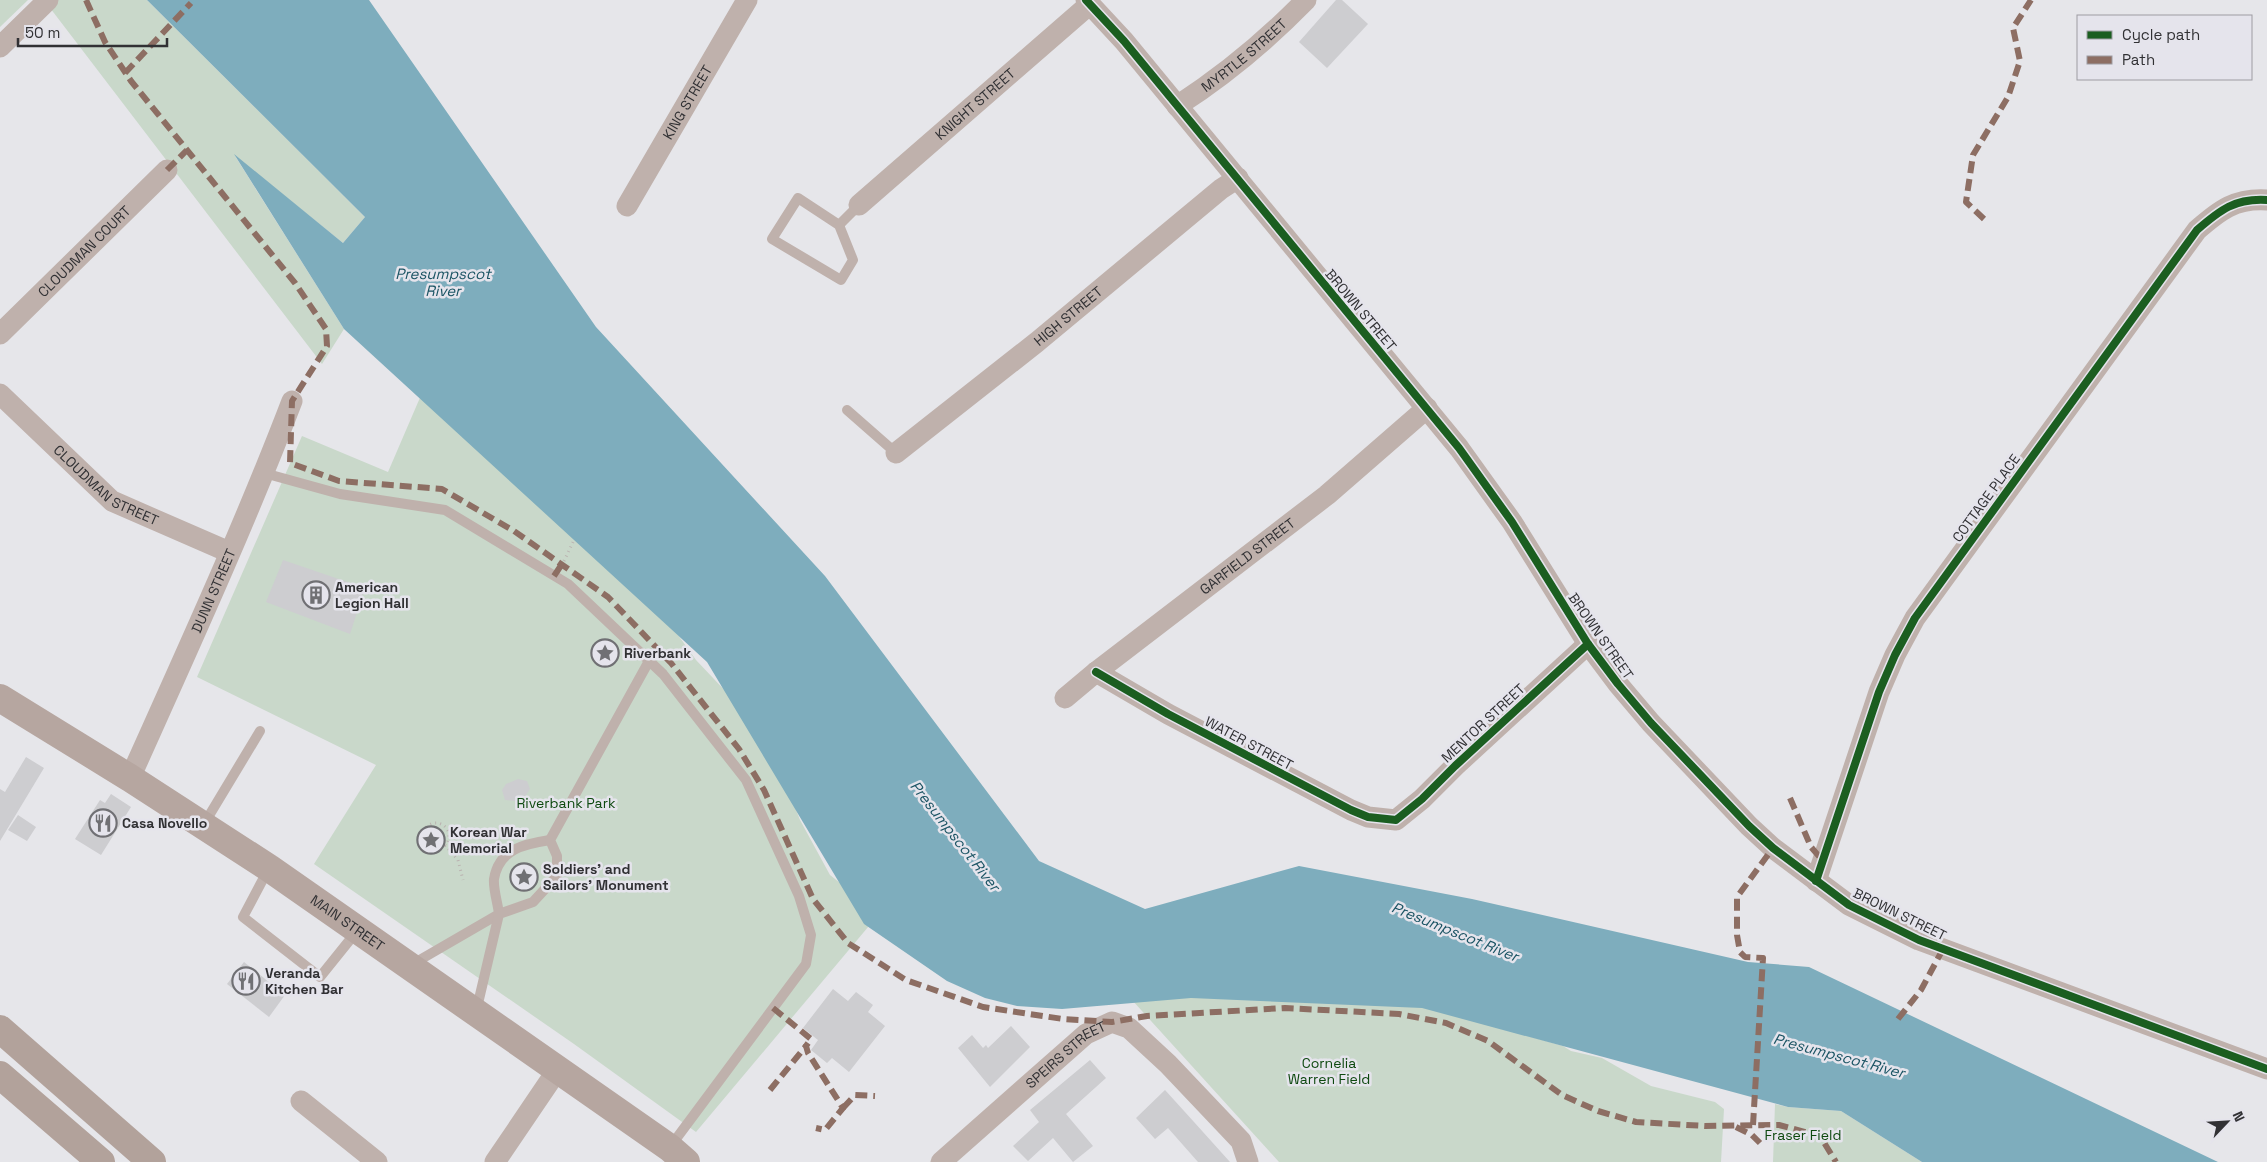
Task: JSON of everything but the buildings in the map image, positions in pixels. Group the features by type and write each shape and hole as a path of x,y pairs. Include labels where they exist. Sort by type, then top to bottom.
{"highway":[{"path":"0,1029 152,1162"},
{"path":"0,1075 101,1162"}],"main road":[{"name":"MAIN STREET","path":"0,698 130,778 269,868 678,1155"}],"street":[{"path":"0,47 48,0"},
{"name":"KING STREET","path":"627,206 747,0"},
{"name":"MYRTLE STREET","path":"1177,106 1241,61 1276,31 1306,0"},
{"name":"BROWN STREET","path":"1088,2 1238,178 1427,408 1480,476 1512,522 1588,644 1618,684 1651,723 1749,826 1774,848 1849,905 1919,940 2267,1069"},
{"name":"KNIGHT STREET","path":"859,205 1088,2"},
{"name":"CLOUDMAN COURT","path":"0,334 166,170"},
{"name":"HIGH STREET","path":"896,453 1037,342 1221,189 1238,178"},
{"name":"COTTAGE PLACE","path":"1816,881 1879,692 1895,655 1915,618 2198,230 2215,214 2238,201 2267,200"},
{"name":"CLOUDMAN STREET","path":"0,394 112,501 229,552"},
{"name":"DUNN STREET","path":"130,778 216,587 292,401"},
{"name":"GARFIELD STREET","path":"1065,698 1096,672 1327,495 1427,408"},
{"name":"MENTOR STREET","path":"1396,820 1422,799 1455,766 1588,644"},
{"name":"WATER STREET","path":"1096,672 1168,714 1351,810 1368,817 1396,820"},
{"name":"SPEIRS STREET","path":"941,1162 1086,1034 1112,1022 1129,1028 1168,1064 1241,1141 1248,1162"},
{"path":"495,1162 558,1070"},
{"path":"301,1101 377,1162"}],"lane":[{"path":"798,198 839,225 854,260 841,280 772,239 798,198"},
{"path":"839,225 859,205"},
{"path":"846,410 896,453"},
{"path":"264,473 340,494 444,510 568,584 663,674 746,780 799,896 811,935 806,964 678,1155"},
{"path":"550,840 649,661"},
{"path":"203,825 260,731"},
{"path":"409,966 499,914 532,902 557,876 557,856 550,840"},
{"path":"476,1013 499,914 494,880 502,859 523,844 550,840"},
{"path":"269,868 243,918 320,977 358,930"}],"path":[{"path":"564,561 574,540"},
{"path":"446,845 433,849 427,846 424,834 429,825 440,823 446,827 448,833 446,845 458,860 463,880"}],"green space":[{"path":"0,0 28,0 0,27"},
{"path":"44,0 147,0 365,217 343,243 235,156 344,329 322,364"},
{"name":"Riverbank Park","path":"425,386 668,621 696,660 731,697 775,756 800,820 830,875 879,914 696,1132 574,1044 314,864 376,765 197,677 302,436 388,472"},
{"name":"Cornelia Warren Field","path":"1332,979 1563,1046 1571,1051 1602,1058 1651,1086 1715,1102 1724,1109 1721,1162 1279,1162 1132,1000"},
{"name":"Fraser Field","path":"1775,1104 1788,1107 1841,1111 1922,1162 1773,1162"}],"water":[{"name":"Presumpscot River","path":"147,0 369,0 596,327 825,576 1039,861 1145,909 1299,866 1472,899 1748,962 1809,967 2218,1162 1922,1162 1841,1111 1788,1107 1422,1008 1191,998 1062,1009 1017,1006 985,998 947,981 864,924 707,662 344,329 234,154 343,243 365,217"}],"marked path":[{"path":"86,0 105,42 131,81 295,283 326,329 327,346 292,401 290,463 339,481 442,489 514,531 608,597 671,663 739,749 764,790 813,899 848,943 906,980 983,1007 1063,1019 1112,1022 1147,1016 1285,1008 1399,1014 1446,1023 1488,1041 1562,1095 1598,1111 1636,1122 1705,1126 1779,1125 1820,1136 1836,1162"},
{"path":"1984,219 1966,202 1973,155 2008,97 2020,61 2013,28 2031,0"},
{"path":"125,73 191,3"},
{"path":"167,170 187,150"},
{"path":"554,576 564,561"},
{"path":"1790,798 1811,847 1823,861"},
{"path":"1753,1125 1763,958 1745,957 1740,952 1737,935 1737,897 1773,848"},
{"path":"1898,1019 1921,990 1943,949"},
{"path":"773,1008 811,1039 806,1046 808,1053 843,1108 825,1130 816,1128"},
{"path":"770,1090 806,1046"},
{"path":"843,1108 855,1095 875,1096"},
{"path":"1736,1127 1752,1135 1760,1143"}],"cycle path":[{"path":"1086,0 1124,41 1459,448 1512,522 1588,644 1618,684 1651,723 1749,826 1773,848 1849,905 1919,940 2267,1069"},
{"path":"1816,881 1879,692 1895,655 1915,618 2197,230 2221,211 2237,203 2267,200"},
{"path":"1096,672 1168,714 1351,810 1368,817 1396,820 1422,799 1455,766 1588,644"}],"place":[{"name":"American Legion Hall","path":"316,595"},
{"name":"Riverbank","path":"605,653"},
{"name":"Casa Novello","path":"103,823"},
{"name":"Korean War Memorial","path":"431,840"},
{"name":"Soldiers' and Sailors' Monument","path":"524,877"},
{"name":"Veranda Kitchen Bar","path":"246,981"}]}
